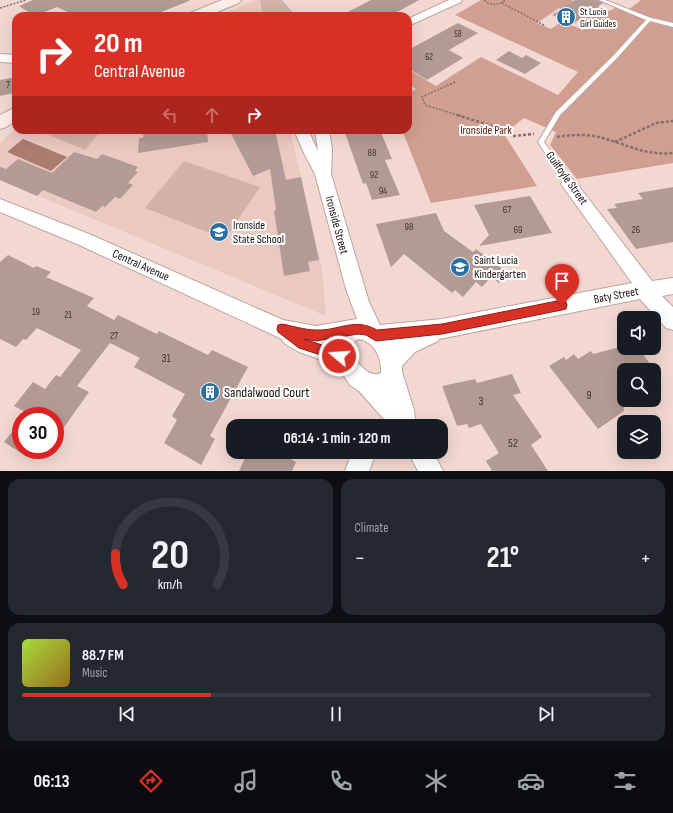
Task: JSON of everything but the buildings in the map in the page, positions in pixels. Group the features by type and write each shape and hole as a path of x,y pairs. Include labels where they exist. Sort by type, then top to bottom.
{"main road":[{"path":"205,12 234,0"},
{"path":"0,123 12,116"}],"street":[{"path":"412,22 457,0"},
{"path":"0,58 12,59"},
{"name":"Ironside Street","path":"304,134 311,153 323,174 360,305 376,335"},
{"name":"Ironside Street","path":"323,134 325,150 323,174"},
{"name":"Guilfoyle Street","path":"569,184 646,289 673,321"},
{"name":"Central Avenue","path":"0,205 83,239 282,329 303,344 337,354 348,363"},
{"name":"Ironside Street","path":"350,331 352,306 351,276"},
{"name":"Baty Street","path":"376,335 442,329 646,289 673,286"},
{"name":"Central Avenue","path":"282,329 316,336 361,329 376,335 386,349 402,410 403,419"},
{"name":"Baty Street","path":"392,369 396,356 406,345 442,329"},
{"name":"Central Avenue","path":"350,331 344,337 342,353 356,375 398,419"},
{"path":"367,385 375,386 386,383 390,380 392,369"},
{"path":"357,471 361,459"},
{"path":"424,459 431,471"}],"lane":[{"path":"602,0 649,19 673,25"},
{"name":"Guilfoyle Street","path":"569,184 541,142 558,114 615,57 649,19"}],"path":[{"path":"0,8 26,0"},
{"path":"484,0 489,4 502,3 544,25"},
{"path":"502,3 506,0"},
{"path":"455,82 422,97 425,105 492,126 514,136 540,134"},
{"path":"614,143 656,123 673,121"},
{"path":"553,138 574,135 595,136 635,150 662,155 673,153"}],"shaded area":[{"path":"255,0 260,0 262,12 227,12"},
{"path":"260,0 282,0 292,12 262,12"},
{"name":"Ironside State School","path":"12,132 12,134 291,134 322,268 326,316 0,180 0,143"},
{"path":"47,134 98,134 85,150"},
{"path":"23,139 67,157 51,171 7,152"},
{"path":"184,161 260,187 225,239 145,208"}],"green space":[{"name":"Ironside Park","path":"481,0 571,0 583,5 587,2 610,11 616,7 627,11 641,0 673,0 673,163 577,179 550,145 556,132 524,118 504,134 537,186 431,203 404,134 412,134 412,92 416,89 412,86 412,71 436,86 481,57 558,95 578,72 455,15","holes":["559,8 593,23 583,30 562,21 551,29 537,23"]}],"place":[{"name":"St Lucia Girl Guides","path":"566,17"},
{"name":"Ironside State School","path":"219,232"},
{"name":"Saint Lucia Kindergarten","path":"460,267"},
{"name":"Sandalwood Court","path":"210,392"}],"route":[{"path":"339,356 337,354 303,344 282,329 316,336 358,329 367,330 376,335 442,329 562,305"}]}
